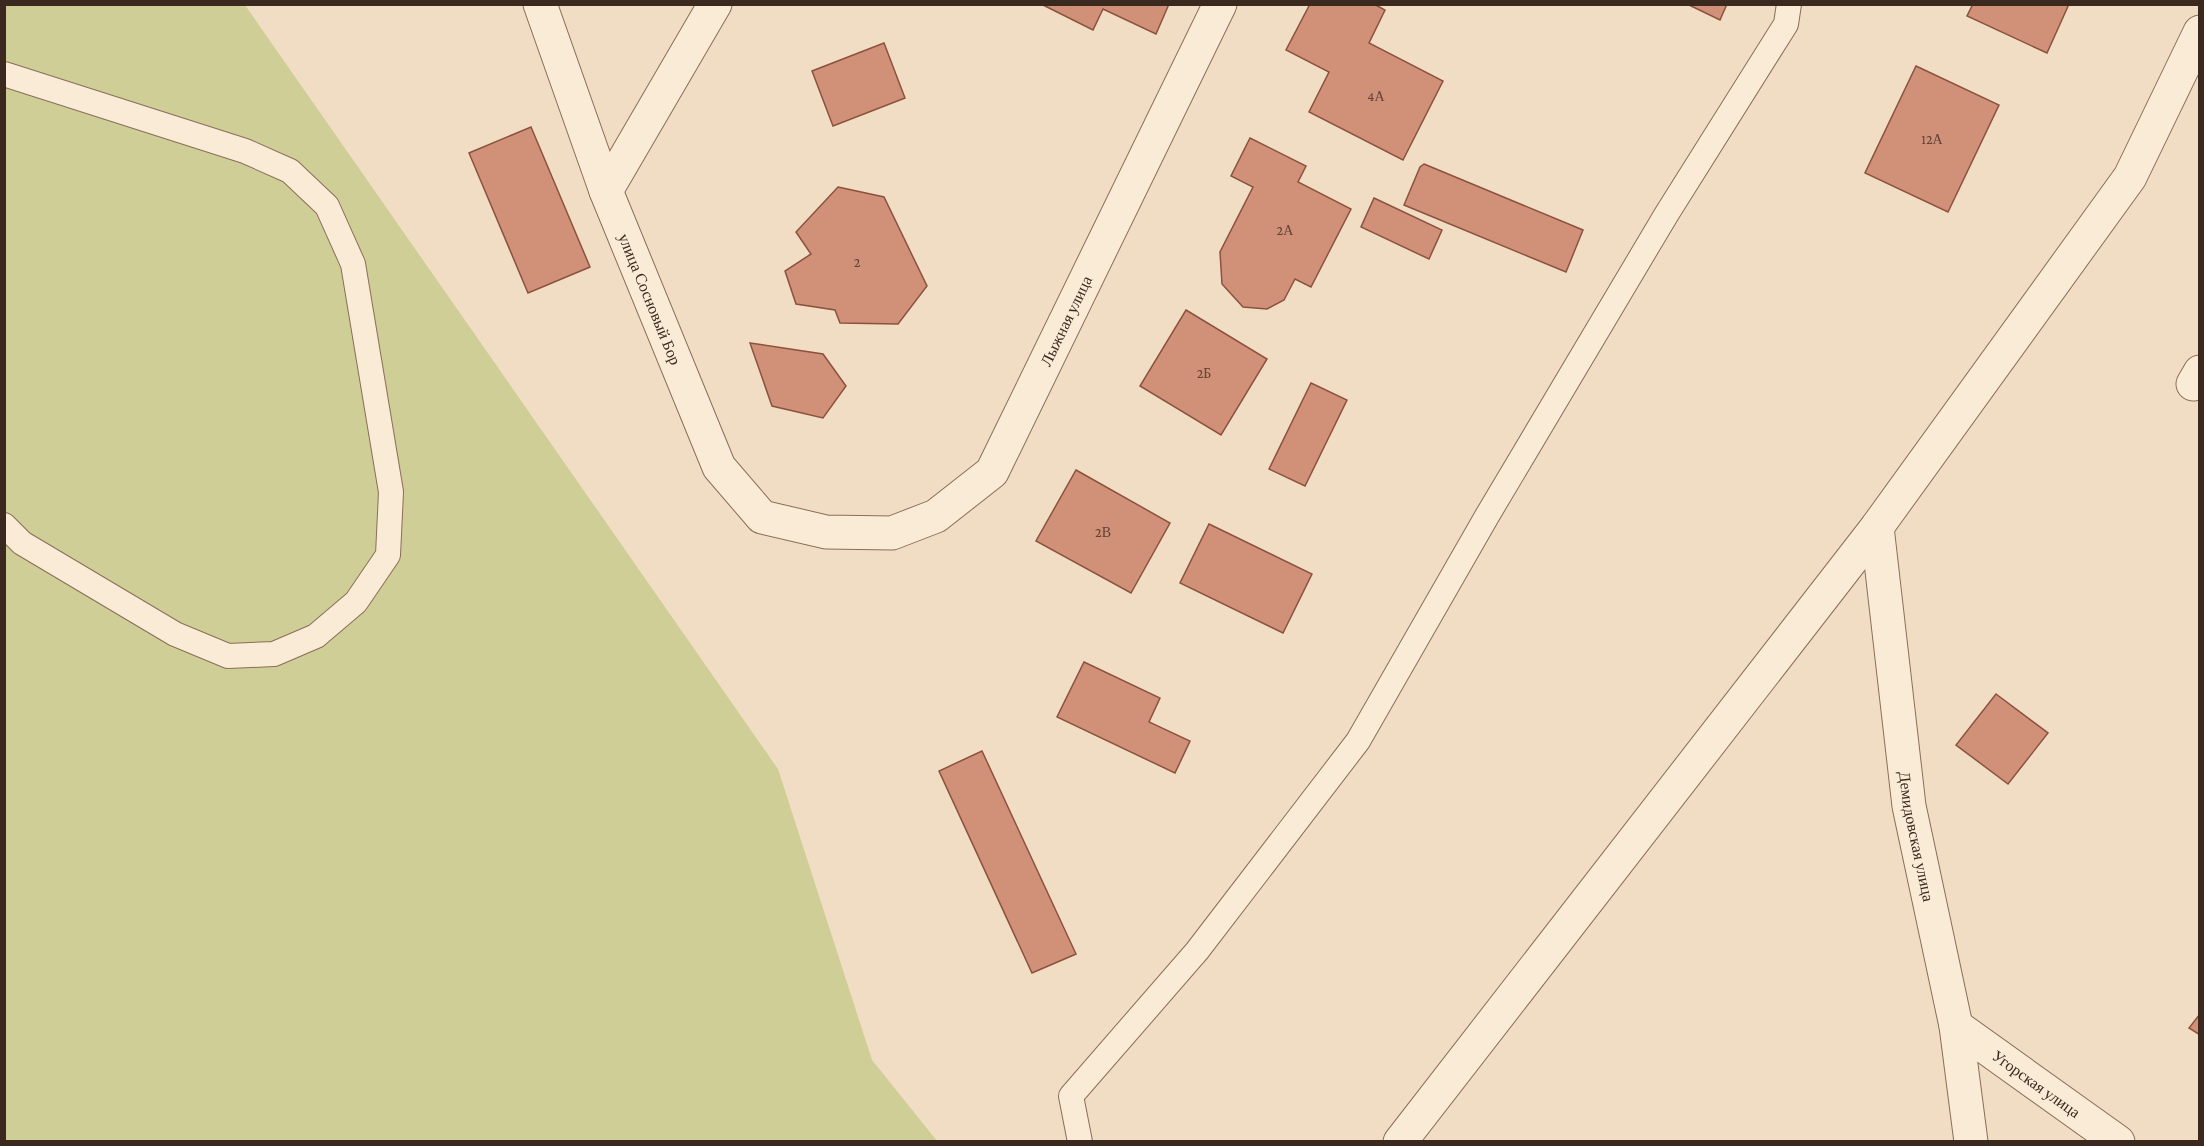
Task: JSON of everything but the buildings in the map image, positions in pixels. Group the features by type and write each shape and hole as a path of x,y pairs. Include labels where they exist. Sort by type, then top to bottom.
{"street":[{"name":"улица Сосновый Бор","path":"540,4 606,191 719,467 762,517 826,532"},
{"path":"606,191 714,4"},
{"name":"Лыжная улица","path":"826,532 892,533 936,516 992,472 1220,4"},
{"path":"1400,1142 1877,527 2130,177 2199,32"},
{"name":"Демидовская улица","path":"1877,527 1909,806 1956,1026 1971,1142"},
{"name":"Угорская улица","path":"1956,1026 2118,1142"}],"lane":[{"path":"1080,1142 1071,1096 1197,951 1358,741 1487,516 1666,215 1786,24 1789,4"},
{"path":"4,74 245,151 290,171 327,206 353,264 391,492 388,555 356,602 316,636 274,654 228,656 175,634 22,543 4,525"}],"shaded area":[{"path":"5,5 245,5 778,769 872,1060 937,1141 5,1142"}]}
